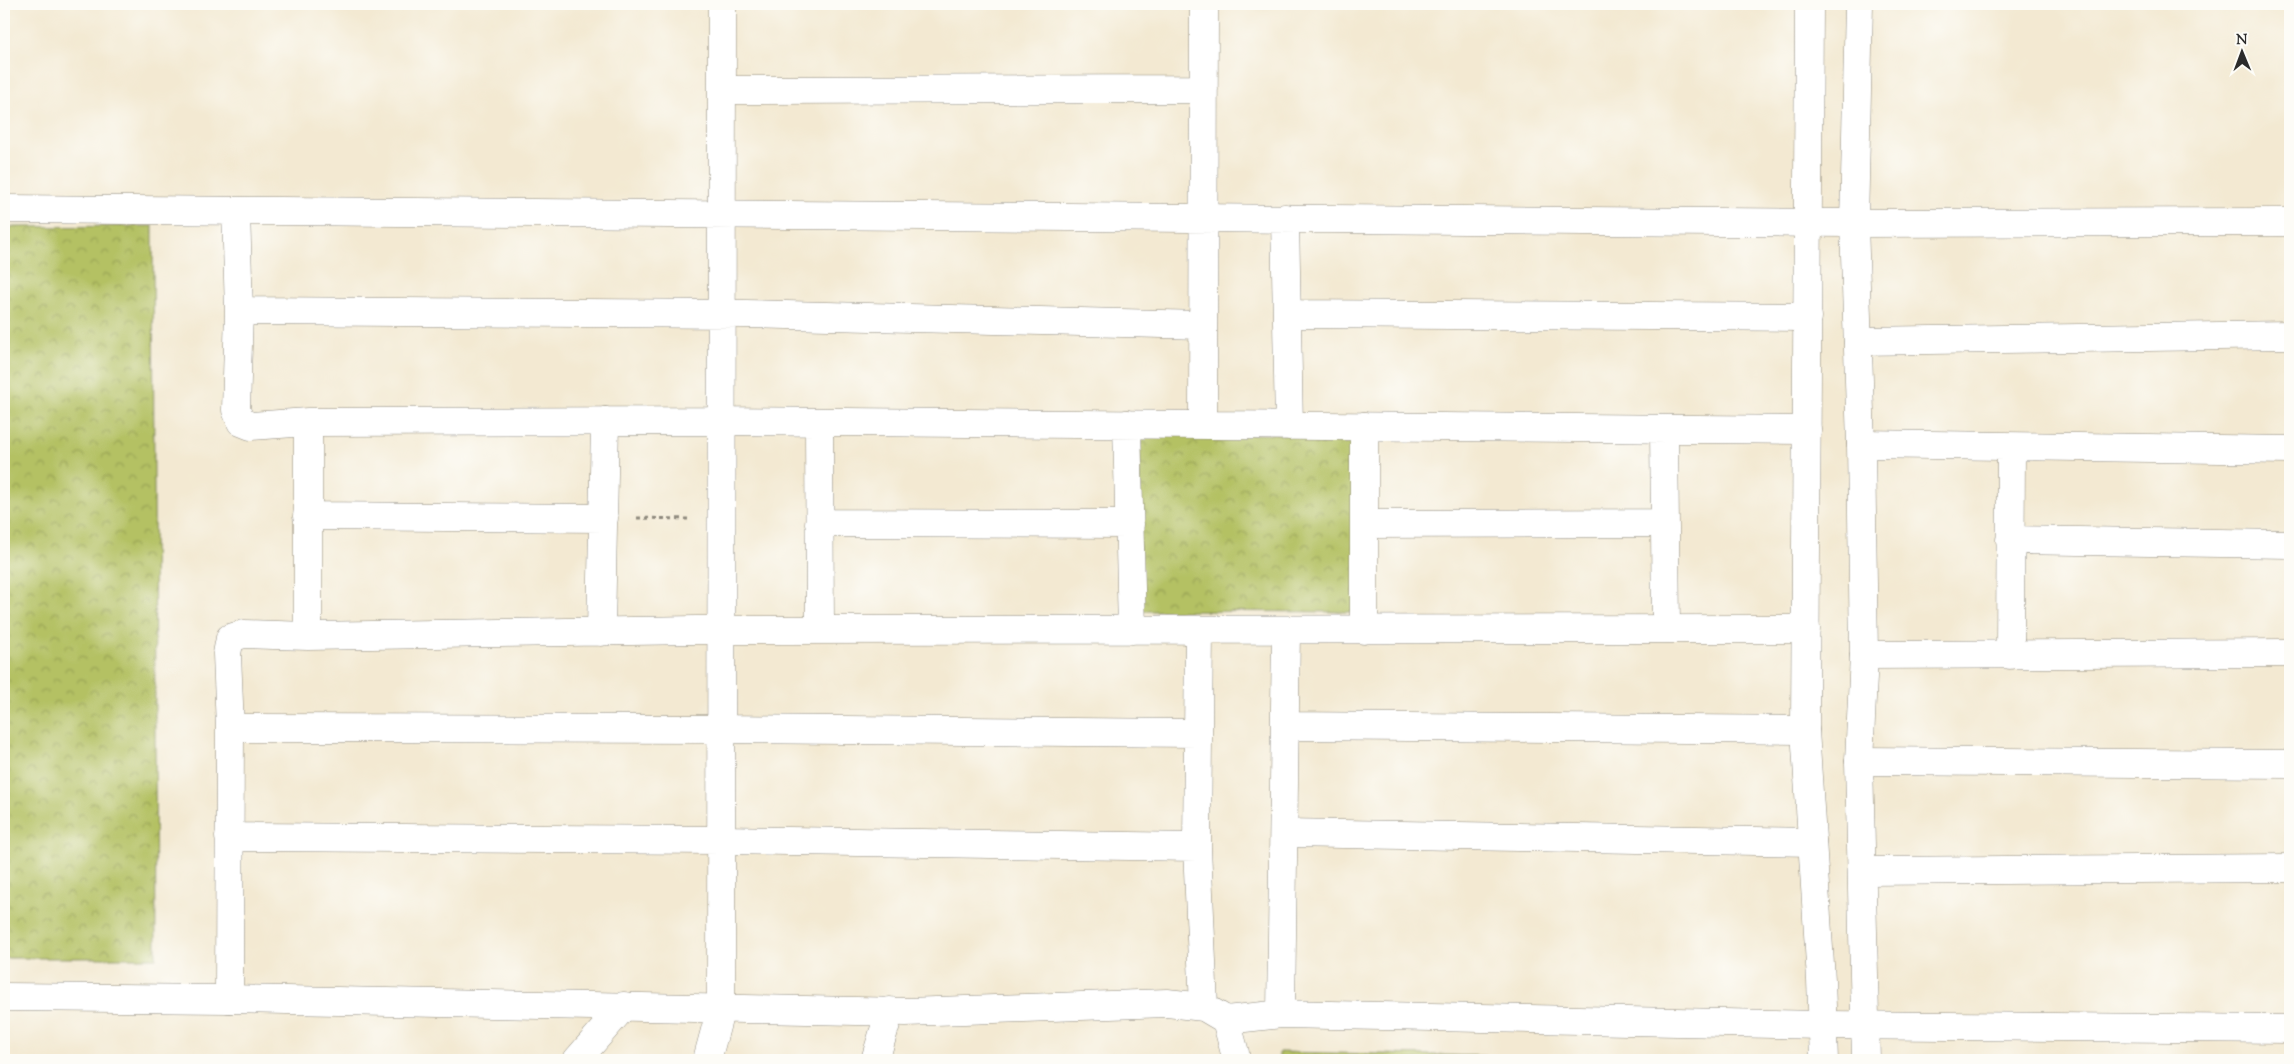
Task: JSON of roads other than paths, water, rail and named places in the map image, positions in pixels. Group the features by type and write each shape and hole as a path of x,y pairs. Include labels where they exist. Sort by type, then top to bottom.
{"street":[{"path":"707,1060 721,1008 722,4"},
{"path":"1203,425 1204,4"},
{"path":"1809,4 1804,730 1824,1060"},
{"path":"1859,4 1854,223 1861,444 1864,655 1859,761 1866,1060"},
{"path":"722,90 1204,89"},
{"path":"4,209 1808,223 2290,222"},
{"path":"236,211 239,311 236,410 241,422 251,426 308,422 721,421 1807,430"},
{"path":"1284,218 1289,426"},
{"path":"239,311 722,314 1203,325"},
{"path":"1287,314 1808,317"},
{"path":"1858,341 2290,335"},
{"path":"601,632 605,421"},
{"path":"308,422 308,636"},
{"path":"819,422 820,630"},
{"path":"1127,424 1132,630"},
{"path":"1364,426 1364,630"},
{"path":"1664,428 1666,629"},
{"path":"1861,444 2290,450"},
{"path":"2010,655 2011,447"},
{"path":"307,516 604,518"},
{"path":"819,523 1130,524"},
{"path":"1364,524 1665,523"},
{"path":"2010,540 2290,544"},
{"path":"229,999 230,728 227,654 230,638 244,634 308,636 722,630 1806,630"},
{"path":"1199,630 1197,847 1215,1013 1235,1053 1235,1060"},
{"path":"1282,1014 1286,630"},
{"path":"1864,655 2290,654"},
{"path":"1286,726 1804,730"},
{"path":"230,728 721,729 1198,734"},
{"path":"1859,761 2290,764"},
{"path":"1284,833 1812,842"},
{"path":"229,837 721,840 1197,847"},
{"path":"1862,871 2290,868"},
{"path":"4,997 229,999 890,1011 1167,1003 1215,1013 1823,1024 2290,1029"},
{"path":"577,1060 624,1006"},
{"path":"875,1060 890,1011"}]}
